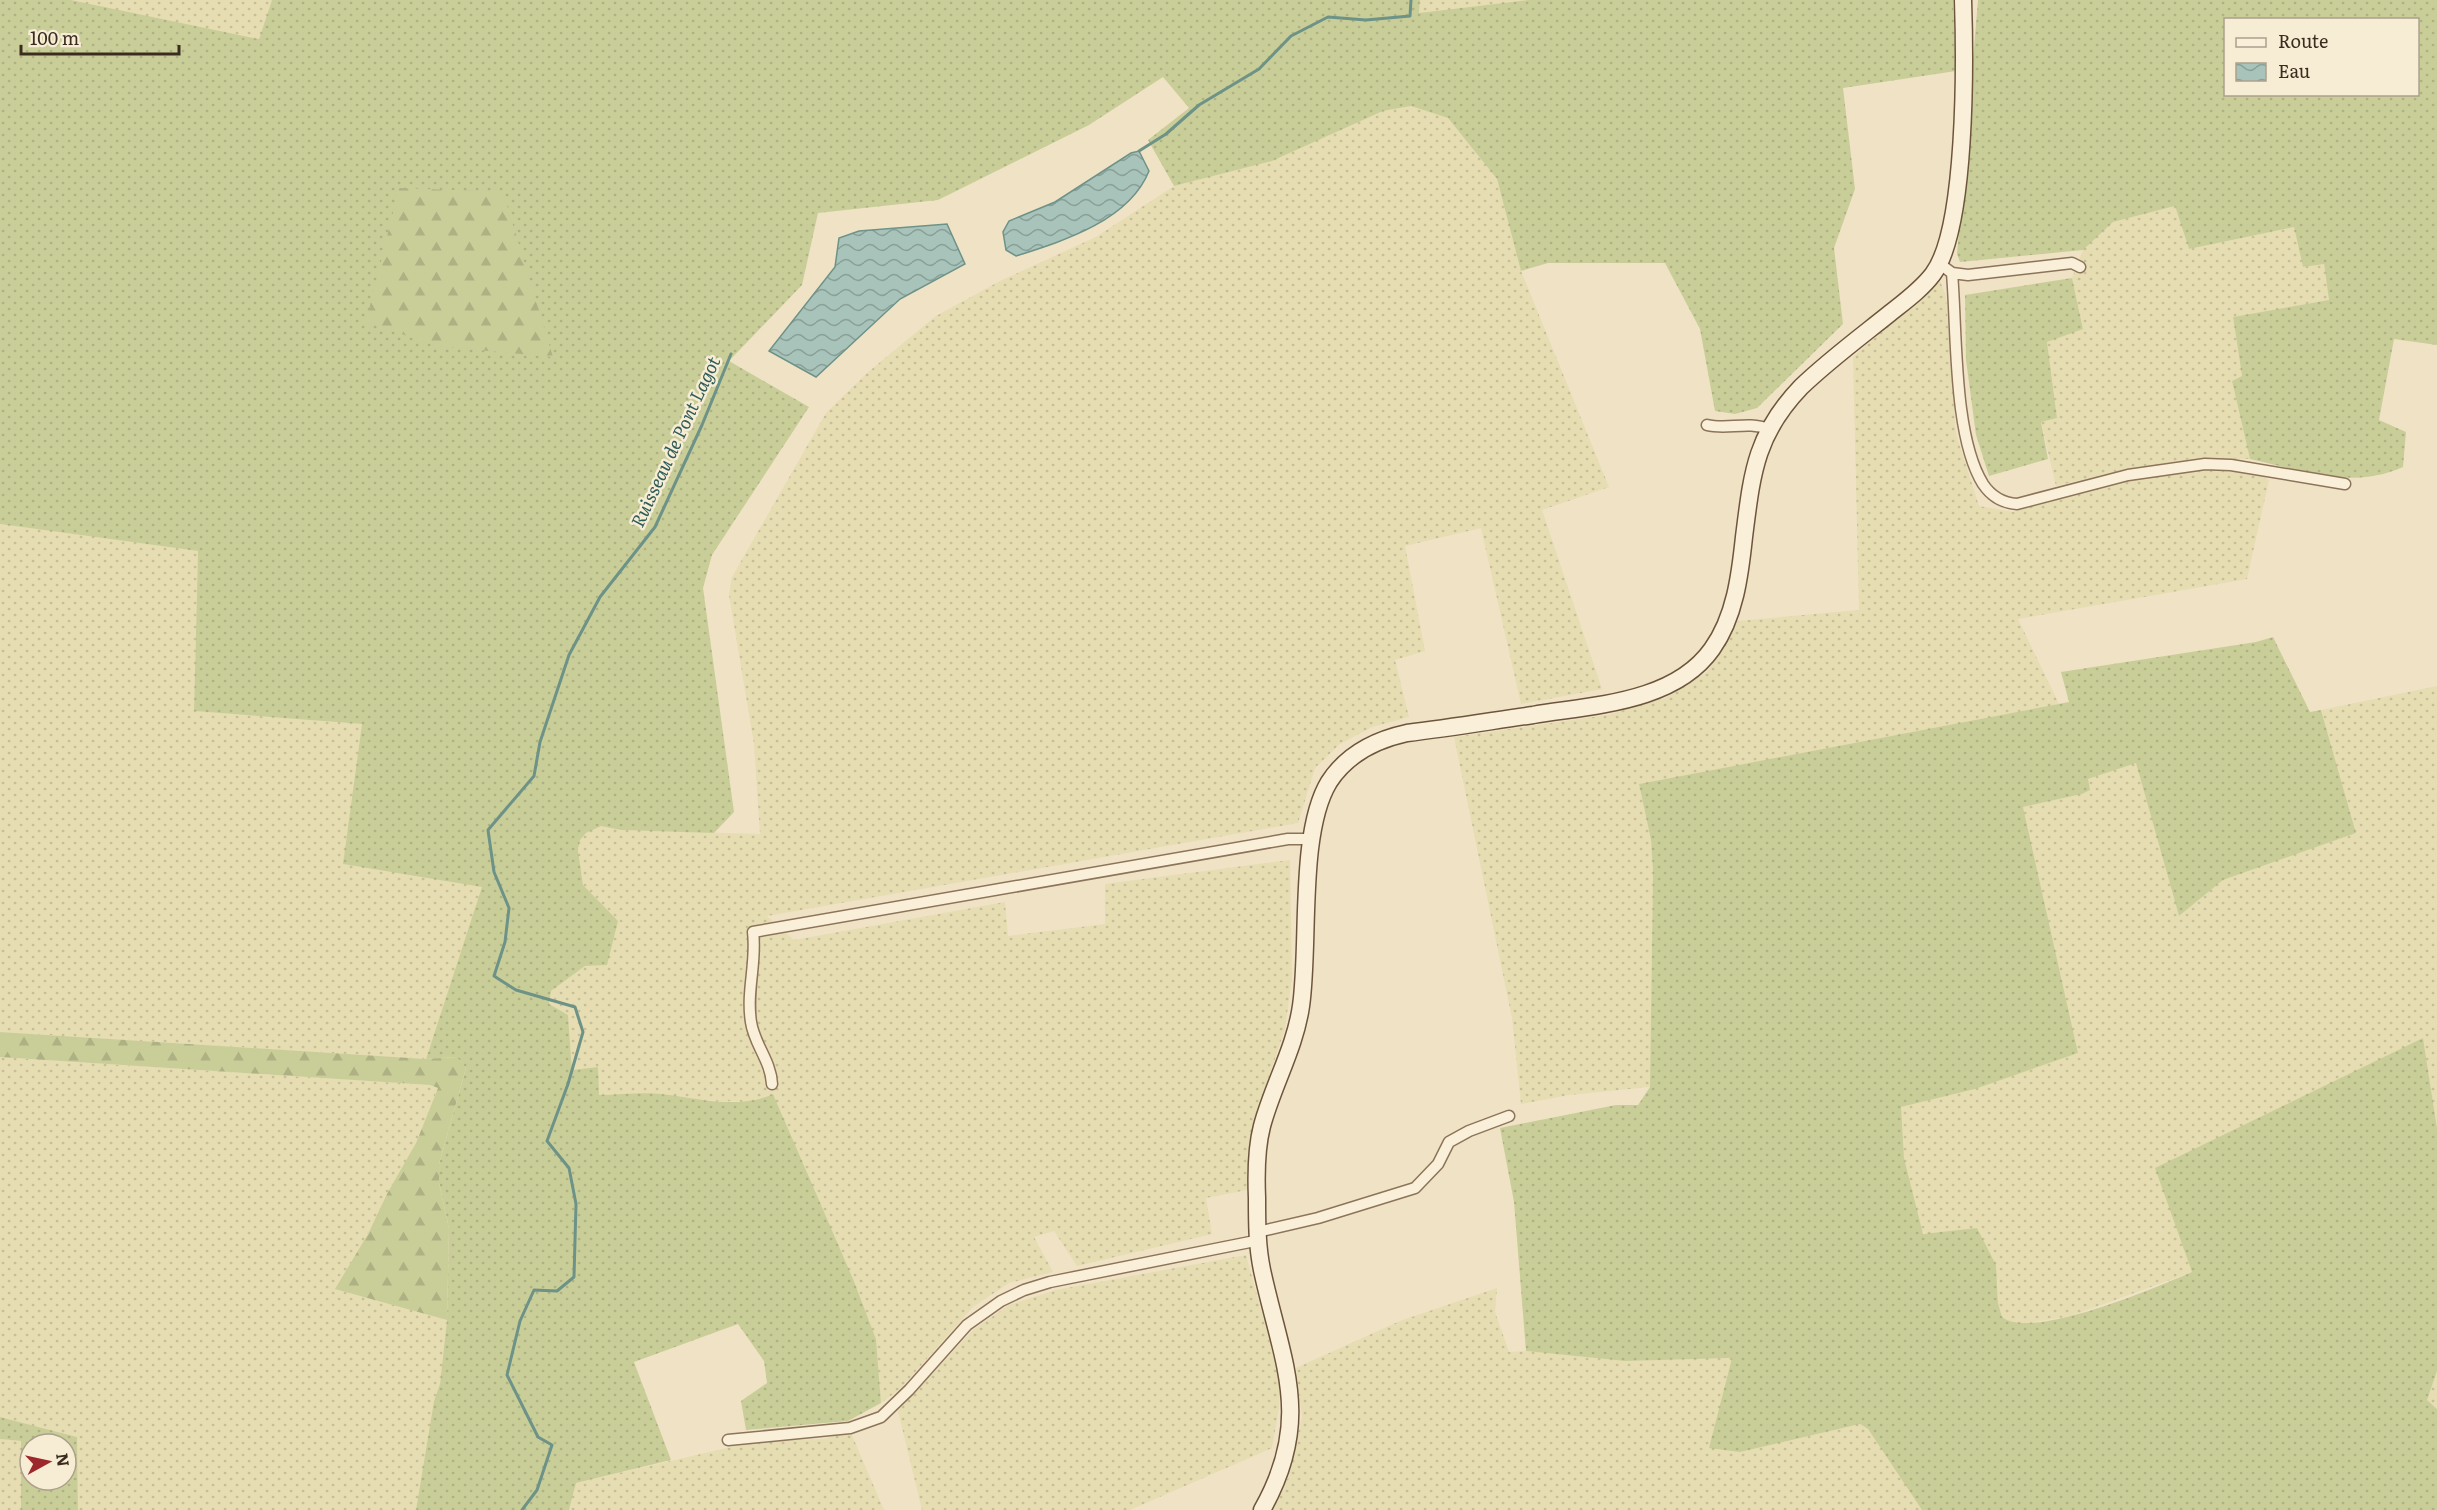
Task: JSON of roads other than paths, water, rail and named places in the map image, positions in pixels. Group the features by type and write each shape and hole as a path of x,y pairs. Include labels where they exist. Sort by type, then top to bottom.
{"street":[{"path":"1963,0 1965,72 1959,165 1946,268 1960,393 1968,439 1982,483 1998,499 2018,504 2128,475 2205,464 2231,465 2345,484"},
{"path":"1946,268 1968,274 2072,263 2080,267"},
{"path":"1262,1510 1285,1456 1292,1405 1287,1369 1262,1269 1258,1238 1259,1140 1266,1113 1292,1047 1299,1016 1312,839 1328,783 1349,759 1373,743 1407,733 1634,697 1664,686 1699,664 1722,633 1730,612 1740,568 1755,468 1768,429 1785,403 1801,387 1946,268"},
{"path":"1707,425 1720,428 1756,426 1768,429"},
{"path":"772,1084 769,1065 751,1023 749,988 755,946 753,932 1288,839 1312,839"},
{"path":"728,1440 850,1428 870,1422 890,1411 967,1325 1013,1295 1050,1282 1255,1241 1262,1231 1329,1215 1415,1188 1438,1164 1449,1142 1509,1116"}],"water":[{"path":"1139,151 1149,171 1139,188 1111,216 1073,236 1016,256 1006,250 1003,232 1009,221 1055,202 1131,153"},
{"path":"947,224 965,264 900,299 816,377 769,351 835,267 839,238 859,231"}],"waterway":[{"path":"1139,151 1166,134 1199,105 1259,69 1291,36 1328,17 1366,20 1410,16 1411,0"},
{"name":"Ruisseau de Pont Lagot","path":"522,1510 537,1490 552,1445 538,1437 507,1375 520,1321 534,1290 557,1291 574,1277 576,1204 569,1168 547,1141 568,1084 583,1032 575,1007 516,990 494,976 505,942 509,908 494,872 488,830 534,776 540,742 569,655 600,597 655,527 702,425 731,354"}]}
